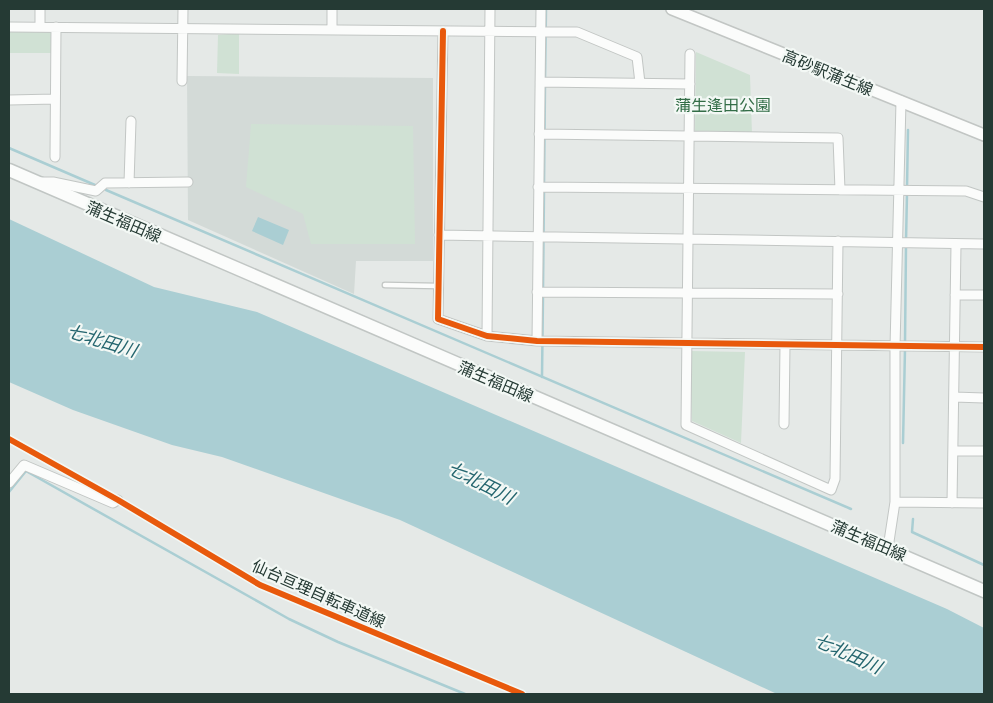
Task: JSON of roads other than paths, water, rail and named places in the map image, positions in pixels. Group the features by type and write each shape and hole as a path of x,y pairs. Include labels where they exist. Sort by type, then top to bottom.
{"main road":[{"name":"蒲生福田線","path":"9,170 984,591"}],"street":[{"path":"40,9 40,27"},
{"path":"182,81 183,9"},
{"path":"332,9 332,30"},
{"path":"487,336 490,9"},
{"path":"540,9 544,32 540,341"},
{"name":"高砂駅蒲生線","path":"675,9 984,134"},
{"path":"9,27 577,32 638,57 640,83"},
{"path":"55,157 56,27"},
{"path":"443,31 438,319 487,336 540,341 984,347"},
{"path":"690,54 686,425 831,490 835,479 838,241"},
{"path":"543,82 690,84"},
{"path":"9,100 55,99"},
{"path":"888,548 895,502 901,347 904,191 900,101"},
{"path":"129,183 130,121"},
{"path":"543,134 838,138 840,190"},
{"path":"34,182 53,182 96,191 105,183 188,182"},
{"path":"542,187 966,192 984,197"},
{"path":"439,235 984,244"},
{"path":"952,503 956,245"},
{"path":"541,292 838,294"},
{"path":"955,295 984,295"},
{"path":"784,424 785,345"},
{"path":"954,397 984,398"},
{"path":"954,451 984,451"},
{"path":"9,483 24,465 113,503 118,500"},
{"path":"895,502 984,503"}],"lane":[{"path":"385,286 438,286"}],"water":[{"path":"258,217 289,230 283,245 252,231"},
{"name":"七北田川","path":"9,219 154,287 257,312 947,609 984,628 984,694 777,694 400,520 222,457 172,445 73,410 9,382"}],"waterway":[{"path":"545,80 546,9"},
{"path":"544,185 545,85"},
{"path":"907,188 908,130"},
{"path":"9,148 95,185"},
{"path":"106,190 851,509"},
{"path":"543,290 544,190"},
{"path":"906,241 907,194"},
{"path":"905,343 906,246"},
{"path":"542,377 543,295"},
{"path":"903,443 905,349"},
{"path":"9,492 26,471 289,619 338,642 465,694"},
{"path":"913,519 912,532 984,565"}],"park label":[{"name":"蒲生逢田公園","path":"723,104"}]}
